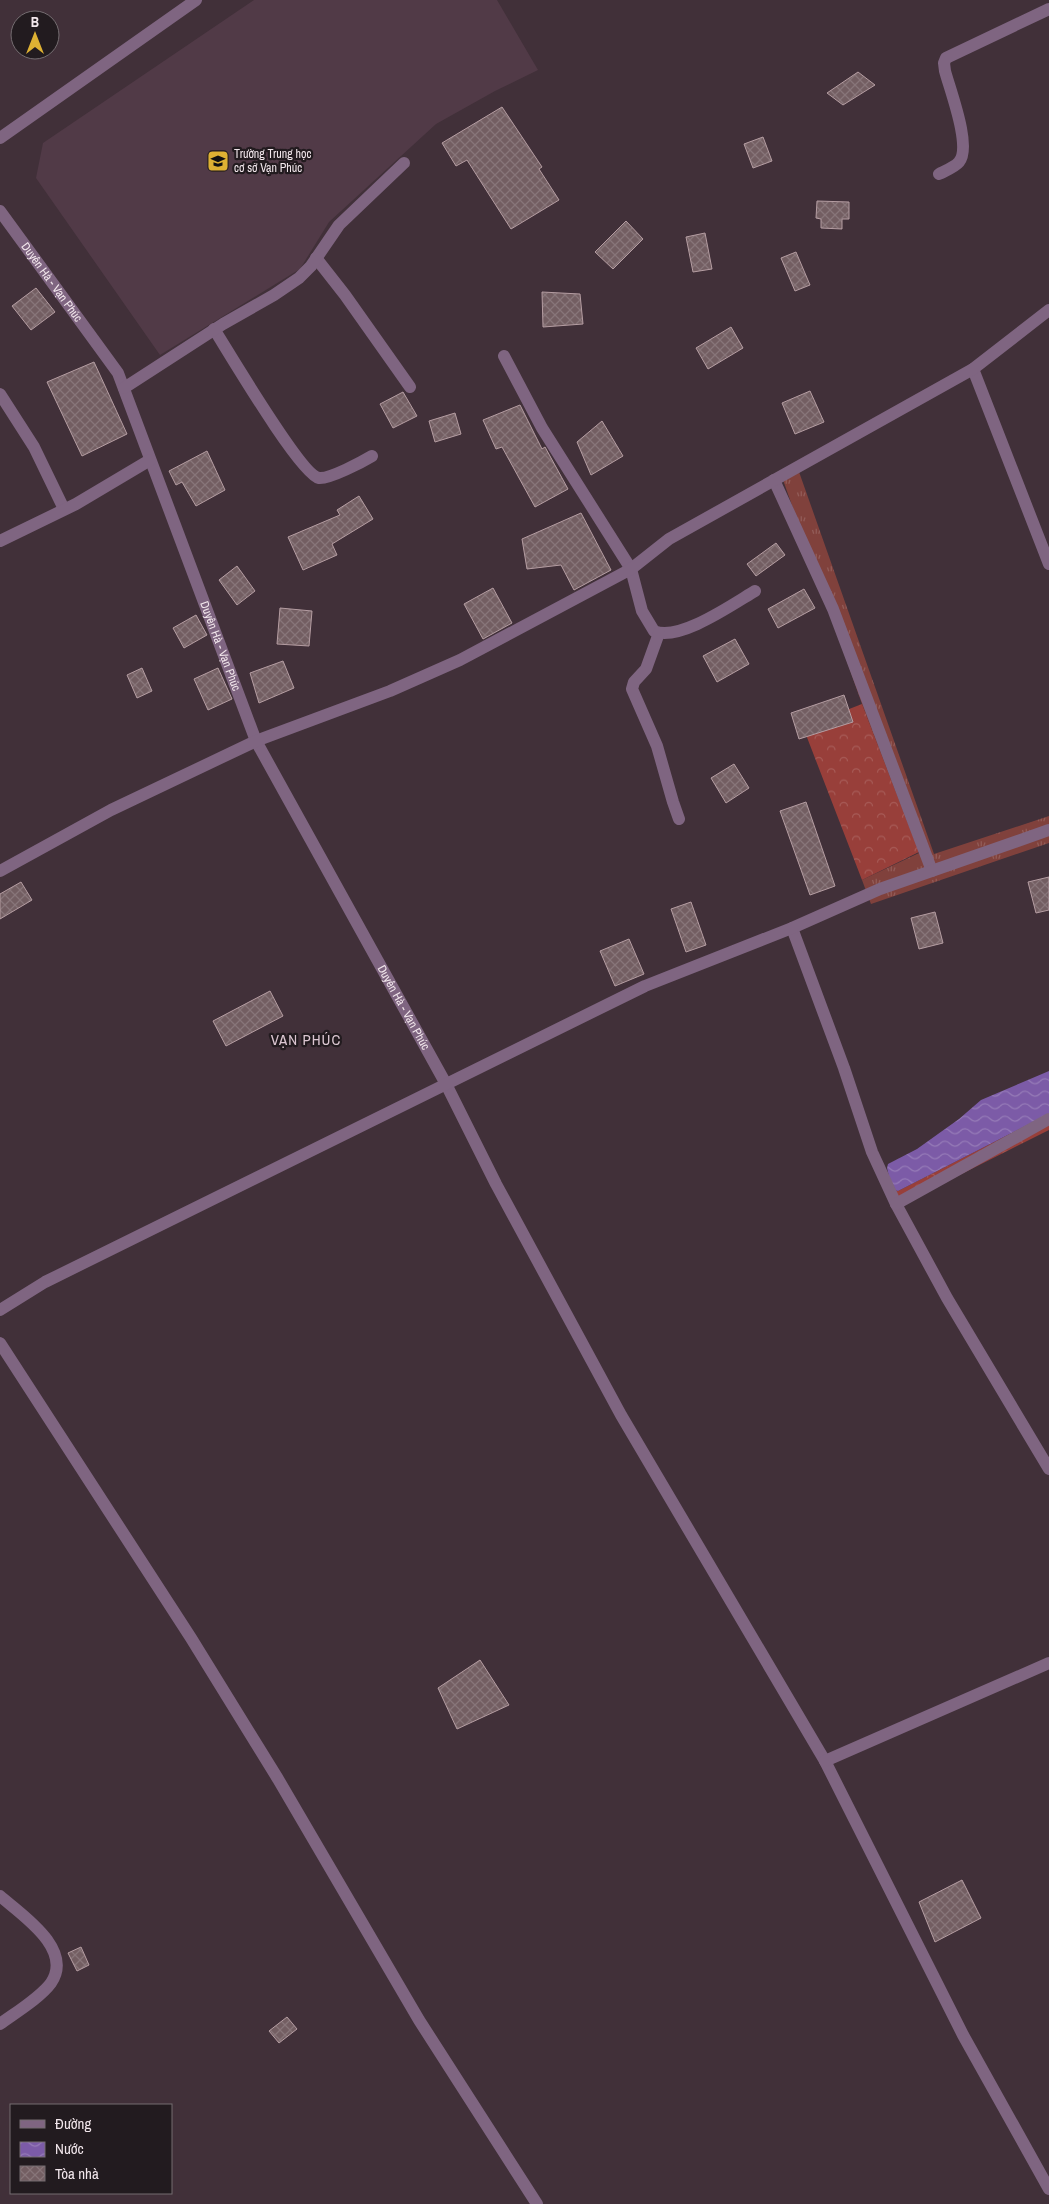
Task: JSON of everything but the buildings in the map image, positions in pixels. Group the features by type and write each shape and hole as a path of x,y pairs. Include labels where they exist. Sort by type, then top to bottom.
{"street":[{"path":"0,138 196,0"},
{"path":"939,174 959,163 963,154 963,139 945,71 944,63 946,58 1049,9"},
{"path":"124,388 214,329 299,278 316,258 339,225 404,163"},
{"name":"Duyên Hà - Vạn Phúc","path":"0,211 118,373 256,741 446,1084 496,1184 621,1415 825,1762 963,2036 1049,2189"},
{"path":"316,258 345,294 410,387"},
{"path":"0,871 111,810 256,741 390,690 460,660 631,569 669,539 973,369 1049,310"},
{"path":"214,329 287,443 312,474 318,478 342,472 372,456"},
{"path":"504,356 542,428 631,569 642,611 652,629 659,634 680,630 703,622 755,590"},
{"path":"973,369 1049,564"},
{"path":"0,394 34,447 64,509"},
{"path":"0,541 64,509 150,460"},
{"path":"774,480 833,609 932,871"},
{"path":"659,634 646,669 634,682 632,689 658,746 679,819"},
{"path":"0,1310 45,1282 645,986 792,928 880,889 1049,830"},
{"path":"792,928 844,1068 872,1152 896,1204 947,1298 1049,1469"},
{"path":"896,1204 1049,1119"},
{"path":"0,1343 191,1638 278,1779 419,2020 537,2204"},
{"path":"825,1762 1049,1663"},
{"path":"0,1896 41,1932 53,1946 56,1965 56,1971 51,1983 0,2024"}],"shaded area":[{"name":"Trường Trung học cơ sở Vạn Phúc","path":"254,0 497,0 538,70 495,91 436,124 329,222 300,269 160,355 36,178 43,143"}],"green space":[{"path":"798,469 934,854 1049,816 1049,843 871,904 862,880 919,853 862,704 782,477"},
{"path":"862,704 919,852 862,880 803,727"},
{"path":"1049,1114 1049,1130 898,1206 892,1189 898,1191"}],"water":[{"path":"1049,1071 1049,1114 898,1191 892,1189 887,1168 888,1164 917,1149 959,1119 981,1100"}],"place":[{"name":"Trường Trung học cơ sở Vạn Phúc","path":"218,161"}],"district":[{"name":"VẠN PHÚC","path":"306,1040"}]}
